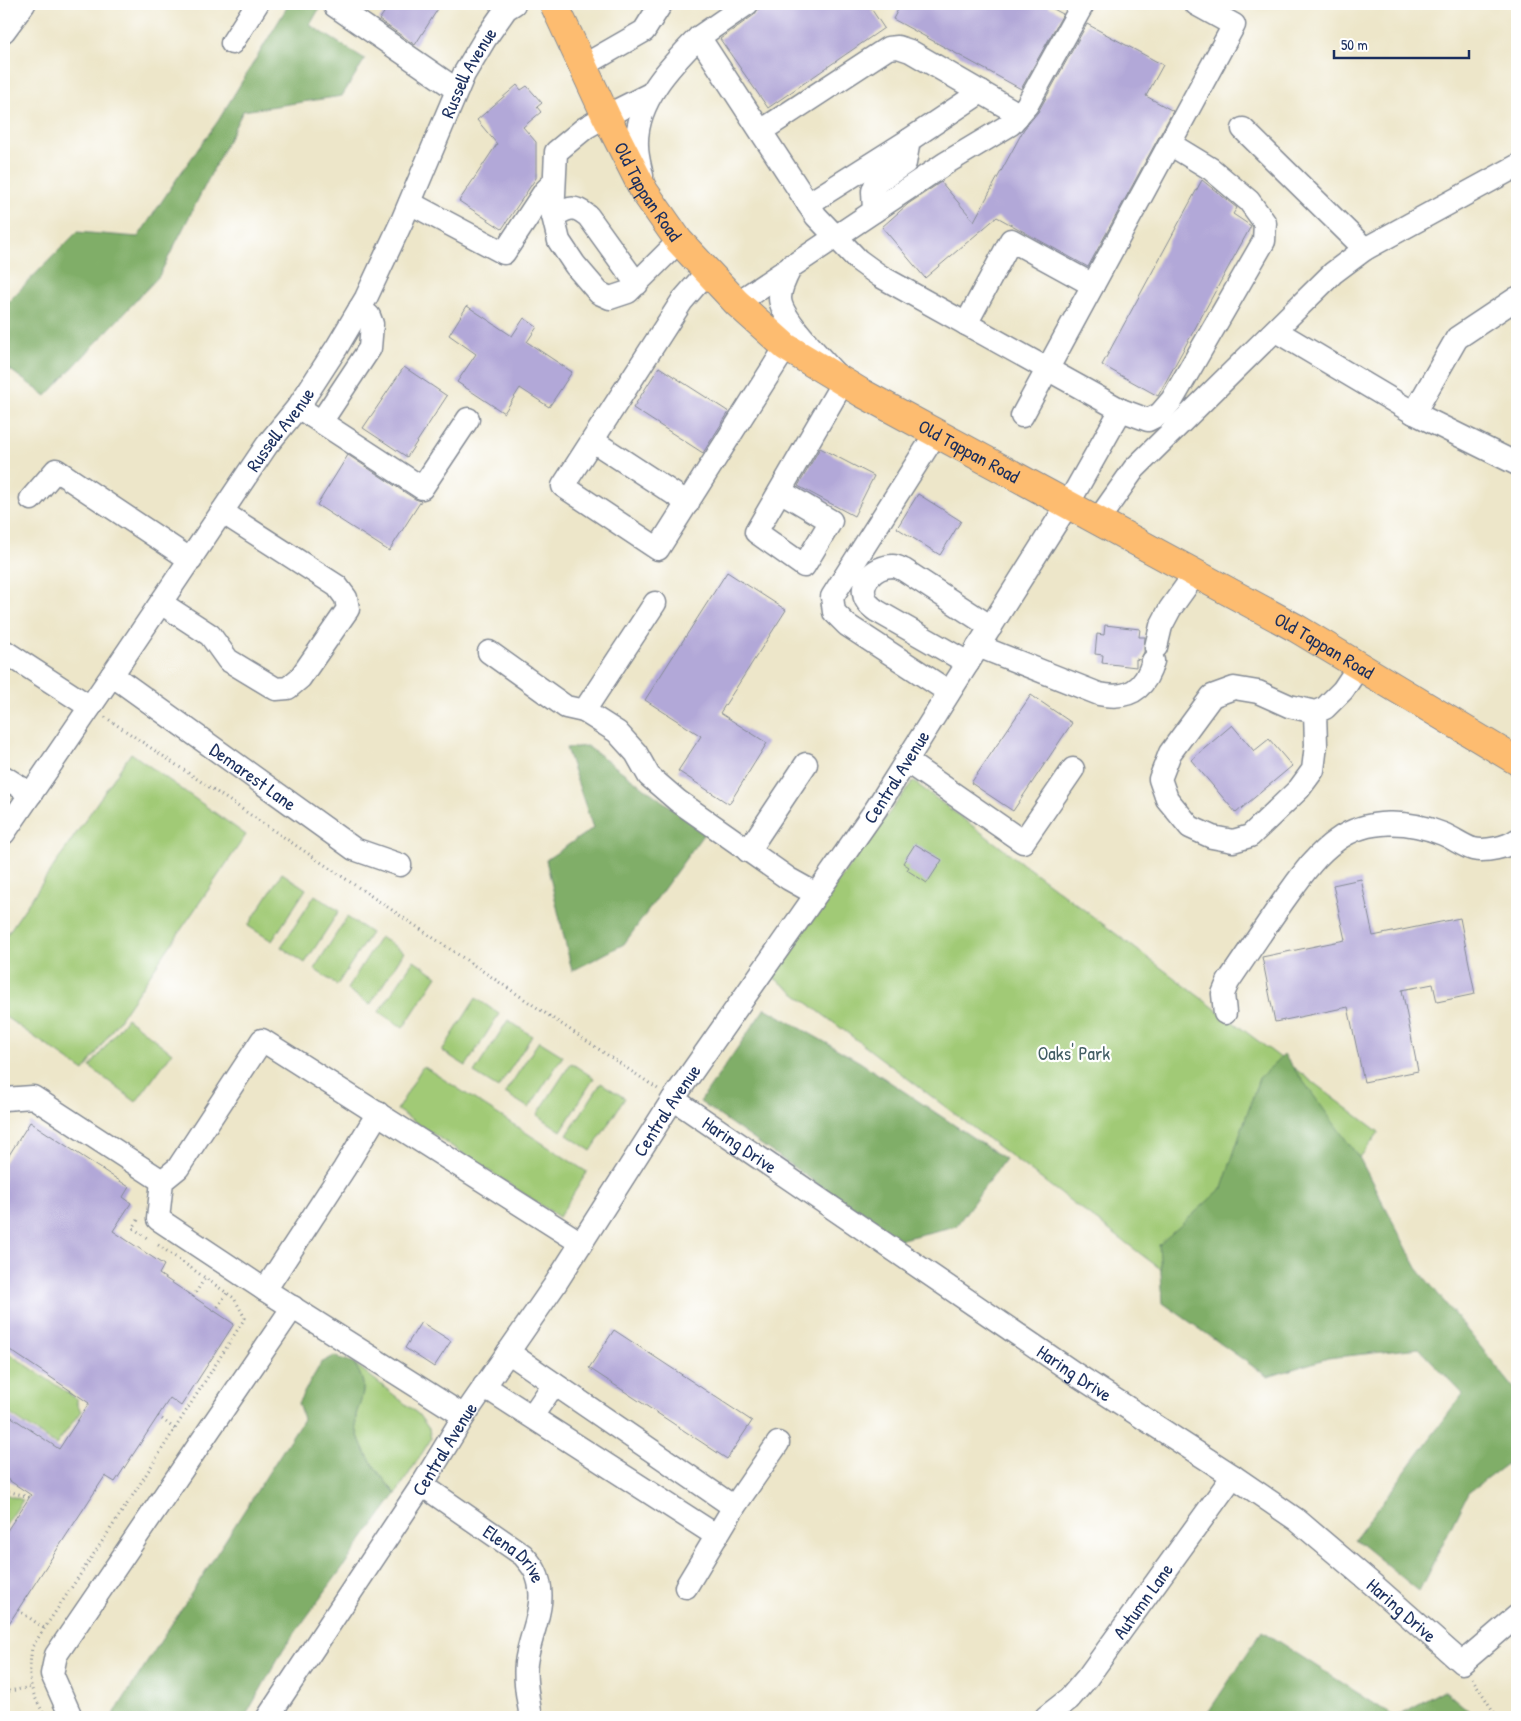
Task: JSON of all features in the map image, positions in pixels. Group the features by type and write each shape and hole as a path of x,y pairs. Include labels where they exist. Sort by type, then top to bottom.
{"main road":[{"name":"Old Tappan Road","path":"554,4 606,116 644,191 679,241 737,303 786,348 843,382 1296,628 1516,756"}],"street":[{"path":"4,31 24,4"},
{"path":"232,43 257,4"},
{"name":"Russell Avenue","path":"4,833 267,445 298,407 337,347 360,308 410,203 457,90 485,39 506,9 514,4"},
{"path":"583,66 644,31 661,4"},
{"path":"644,191 637,145 639,122 650,94 699,37 748,4"},
{"path":"737,303 946,163 1011,124 1027,105 1083,4"},
{"path":"1022,416 1234,25 1196,4"},
{"path":"335,6 457,90"},
{"path":"699,37 816,216 858,260 880,276 1121,410 1148,420 1160,414 1172,400 1264,241 1266,223 1249,200 1211,169 1170,144"},
{"path":"760,131 888,48 898,47 910,51 981,92 1010,110 1017,117"},
{"path":"808,204 981,92"},
{"path":"650,94 585,128 556,152 553,216 559,241 575,265 599,293 610,298 628,292 679,241"},
{"path":"1243,130 1366,249"},
{"path":"874,211 876,183 905,163 909,140"},
{"path":"1098,520 1134,469 1333,273 1366,249 1517,166"},
{"path":"410,203 504,253 545,191 554,182"},
{"path":"553,216 570,208 579,210 588,216 637,284"},
{"path":"966,324 1011,240 1093,285"},
{"path":"780,491 843,382 784,313 780,299 783,285 792,265"},
{"path":"708,271 682,301 563,486 658,549 786,348"},
{"path":"1414,413 1457,338 1517,298"},
{"path":"322,422 370,348 372,324 369,316 360,308"},
{"path":"1276,331 1414,413 1517,464"},
{"path":"298,407 422,488 468,419"},
{"name":"Central Avenue","path":"268,1717 422,1485 464,1416 582,1243 673,1099 876,809 1068,504 1121,410"},
{"path":"936,433 832,597 834,612 846,625 949,692"},
{"path":"593,440 688,503"},
{"path":"31,499 56,470 190,560"},
{"path":"161,603 210,635 228,660 276,689 288,688 300,678 348,609 346,598 338,586 222,512"},
{"path":"991,627 904,570 894,566 870,574 865,585 863,594 868,604 877,611 973,655 1099,694 1124,696 1131,693 1146,679 1155,654 1161,626 1170,609 1195,574"},
{"path":"584,711 655,603"},
{"path":"4,652 90,707"},
{"path":"490,652 566,707 584,711 617,732 636,753 649,776 678,801 789,879 816,894"},
{"path":"1315,712 1316,746 1313,770 1299,789 1250,836 1233,840 1212,837 1190,827 1167,799 1160,779 1170,753 1212,696 1234,688 1258,692 1289,706 1315,712 1325,708 1343,690 1359,666"},
{"name":"Demarest Lane","path":"112,675 354,849 400,864"},
{"path":"906,760 1023,842 1073,769"},
{"path":"748,851 806,764"},
{"path":"4,777 31,794"},
{"path":"1225,1013 1223,994 1228,982 1313,861 1337,840 1357,829 1380,824 1398,823 1422,826 1474,849 1493,849 1517,840"},
{"path":"464,1416 265,1290 158,1219 162,1181 178,1168 262,1040 582,1243"},
{"path":"4,1099 33,1097 162,1181"},
{"name":"Haring Drive","path":"673,1099 1077,1375 1297,1520 1462,1663"},
{"path":"265,1290 378,1113"},
{"path":"71,1717 52,1674 56,1654 293,1307"},
{"path":"508,1352 734,1507"},
{"path":"532,1416 554,1384"},
{"path":"484,1386 717,1536"},
{"path":"619,1473 639,1442"},
{"path":"686,1588 734,1507 778,1443"},
{"name":"Autumn Lane","path":"1046,1717 1069,1699 1087,1678 1232,1476"},
{"name":"Elena Drive","path":"422,1485 523,1555 535,1571 540,1592 539,1612 526,1663 531,1717"},
{"path":"1462,1663 1517,1616"}],"path":[{"path":"90,707 673,1099"},
{"path":"142,1214 133,1228 149,1239"},
{"path":"46,1717 34,1698 29,1675 32,1647 133,1495 245,1318 234,1298 157,1245"},
{"path":"193,1297 205,1278"},
{"path":"214,1311 227,1293"},
{"path":"158,1416 175,1429"},
{"path":"4,1490 29,1497"},
{"path":"18,1610 44,1628"},
{"path":"1462,1663 1497,1717"},
{"path":"4,1692 32,1687"}],"green space":[{"path":"289,4 322,4 310,25 365,59 342,96 243,111 159,276 46,396 9,369 4,377 4,306 77,232 138,237 218,121"},
{"path":"587,746 705,832 624,944 572,971 546,860 593,828 566,748"},
{"path":"131,753 246,835 84,1071 4,1016 4,939"},
{"name":"Oaks' Park","path":"913,781 1379,1132 1235,1325 769,974"},
{"path":"282,873 306,889 272,941 248,926"},
{"path":"315,895 339,911 305,963 281,947"},
{"path":"347,917 371,933 337,985 314,969"},
{"path":"380,937 404,952 370,1005 347,989"},
{"path":"414,960 437,976 403,1028 379,1012"},
{"path":"476,998 499,1014 466,1066 442,1051"},
{"path":"765,1008 860,1062 1005,1159 956,1226 898,1240 700,1102"},
{"path":"127,1018 172,1053 136,1102 90,1067"},
{"path":"508,1020 532,1036 498,1088 474,1073"},
{"path":"539,1041 563,1056 529,1108 505,1093"},
{"path":"1284,1055 1360,1159 1417,1268 1517,1392 1517,1456 1468,1493 1419,1591 1355,1539 1463,1394 1419,1348 1328,1358 1268,1377 1163,1303 1159,1245 1222,1188 1259,1078"},
{"path":"571,1063 594,1078 561,1131 537,1115"},
{"path":"423,1066 587,1172 559,1217 397,1110"},
{"path":"601,1083 625,1098 591,1151 567,1135"},
{"path":"4,1350 77,1399 77,1405 81,1411 56,1445 4,1410"},
{"path":"334,1356 354,1363 361,1377 363,1389 356,1415 358,1436 368,1458 396,1494 284,1648 245,1717 112,1717 303,1419 298,1403 321,1363"},
{"path":"354,1363 418,1414 429,1429 431,1439 396,1494 368,1458 358,1436 356,1415 361,1402 363,1385"},
{"path":"4,1494 23,1500 4,1528"},
{"path":"1262,1631 1395,1717 1205,1717"},
{"path":"1444,1690 1474,1715 1484,1717 1395,1717"}],"building":[{"path":"390,4 441,4 415,45 379,20"},
{"path":"765,4 868,4 884,28 768,108 720,39 754,15"},
{"path":"901,4 1044,4 1063,14 1021,89 893,19"},
{"path":"1087,24 1163,65 1146,96 1173,111 1088,267 997,217 925,278 882,227 908,204 941,182 974,221 1024,129 1038,112"},
{"path":"517,85 521,90 527,86 542,103 537,107 541,112 523,127 536,142 536,178 502,229 459,201 497,144 477,120"},
{"path":"1202,180 1237,208 1233,214 1251,226 1158,396 1102,365"},
{"path":"467,306 512,336 524,318 537,327 527,342 572,372 549,407 520,388 504,413 457,382 476,354 449,335"},
{"path":"404,367 447,396 407,457 363,428"},
{"path":"659,367 729,412 703,453 633,408"},
{"path":"820,448 874,476 854,516 798,486"},
{"path":"348,455 415,499 421,501 389,551 317,505"},
{"path":"918,494 961,521 940,555 897,528"},
{"path":"727,572 786,610 720,713 767,743 729,804 678,771 701,736 645,700"},
{"path":"1105,625 1140,629 1139,637 1145,637 1144,652 1140,660 1136,659 1136,667 1102,663 1103,655 1095,654 1097,634 1104,635"},
{"path":"1031,695 1072,723 1013,811 971,783"},
{"path":"1232,725 1254,751 1269,739 1292,766 1236,813 1191,760"},
{"path":"915,844 942,860 927,883 907,870 909,867 903,863"},
{"path":"1361,879 1373,936 1460,918 1475,994 1437,1002 1433,984 1402,990 1418,1071 1364,1082 1348,1007 1275,1022 1262,957 1345,940 1333,885"},
{"path":"30,1122 129,1187 123,1197 131,1203 113,1231 164,1265 159,1274 234,1324 181,1406 170,1398 115,1482 105,1476 4,1631 4,1535 31,1495 4,1477 4,1412 59,1449 89,1403 4,1346 4,1163"},
{"path":"421,1322 451,1341 434,1367 405,1348"},
{"path":"614,1330 752,1421 727,1459 589,1368"}]}
